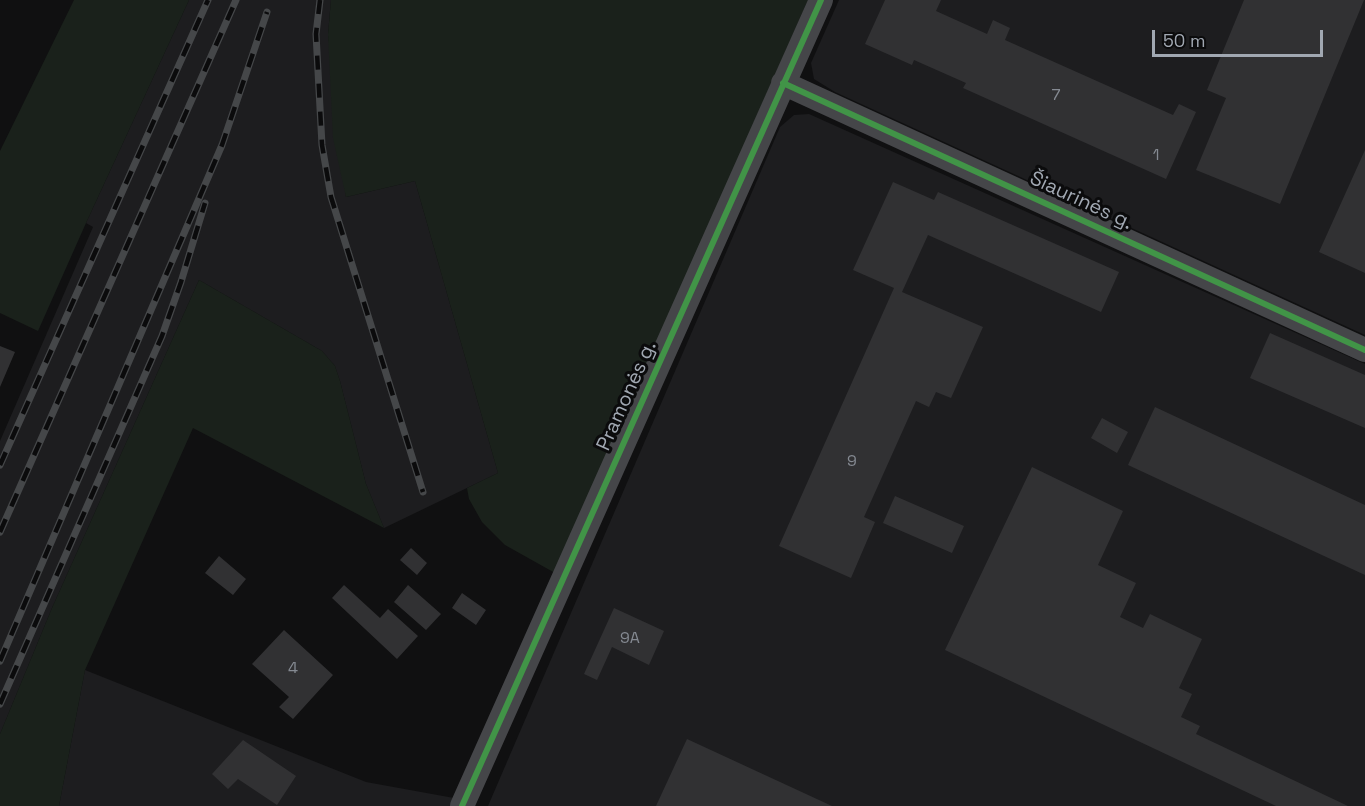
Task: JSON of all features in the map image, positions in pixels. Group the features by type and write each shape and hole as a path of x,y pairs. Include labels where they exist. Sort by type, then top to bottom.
{"street":[{"name":"Pramonės g.","path":"462,806 821,0"},
{"name":"Šiaurinės g.","path":"783,83 1365,350"}],"shaded area":[{"path":"74,0 189,0 38,331 0,313 0,151"},
{"path":"189,0 331,0 328,34 346,197 415,181 498,473 384,528 366,484 335,366 322,351 199,280 52,608 0,734 0,441 93,227 86,223"},
{"path":"331,0 808,0 555,573 505,545 482,522 469,499 467,488 498,473 415,181 346,197 333,138 328,34"},
{"path":"839,0 1365,0 1365,335 835,92 814,79 811,63"},
{"path":"809,114 1365,364 1365,806 488,806 780,127 794,115"},
{"path":"199,280 322,351 335,366 366,484 384,528 193,428 85,670 59,806 0,806 0,734 52,608"},
{"path":"85,670 366,782 454,798 451,806 59,806"}],"building":[{"path":"885,0 941,0 936,11 987,34 993,20 1010,28 1005,40 1173,115 1179,104 1196,112 1166,179 963,88 966,83 914,60 912,65 865,44"},
{"path":"1244,0 1364,0 1280,204 1196,170 1226,98 1207,90"},
{"path":"1365,150 1365,273 1319,252"},
{"path":"893,182 934,200 938,192 1119,272 1101,312 928,235 902,292 983,327 951,398 936,392 929,407 916,401 864,517 875,522 851,578 779,546 894,288 853,270"},
{"path":"1270,333 1365,375 1365,428 1250,378"},
{"path":"0,346 15,352 0,387"},
{"path":"1155,407 1365,505 1365,575 1128,465"},
{"path":"1102,418 1128,432 1117,453 1091,438"},
{"path":"1032,467 1123,511 1098,565 1136,583 1120,617 1143,628 1150,614 1202,639 1179,688 1192,694 1181,717 1200,726 1196,734 1348,806 1276,806 945,650"},
{"path":"895,496 964,526 952,553 883,523"},
{"path":"411,548 427,563 417,575 400,560"},
{"path":"219,556 246,579 233,595 205,573"},
{"path":"344,585 380,618 388,609 418,636 397,659 332,598"},
{"path":"408,585 441,614 426,630 394,602"},
{"path":"462,593 486,610 476,625 452,608"},
{"path":"614,608 664,631 649,665 612,647 597,680 584,674"},
{"path":"284,630 333,675 293,719 279,707 289,697 252,664"},
{"path":"687,739 832,806 656,806"},
{"path":"243,740 296,776 277,805 238,779 228,789 212,774"}],"railway":[{"path":"0,465 208,0"},
{"path":"0,532 236,0"},
{"path":"320,0 316,34 322,145 331,197 423,492"},
{"path":"0,661 222,145 267,12"},
{"path":"0,704 162,336 205,203"}],"cycle path":[{"path":"462,806 821,0"},
{"path":"783,83 1365,350"}]}
